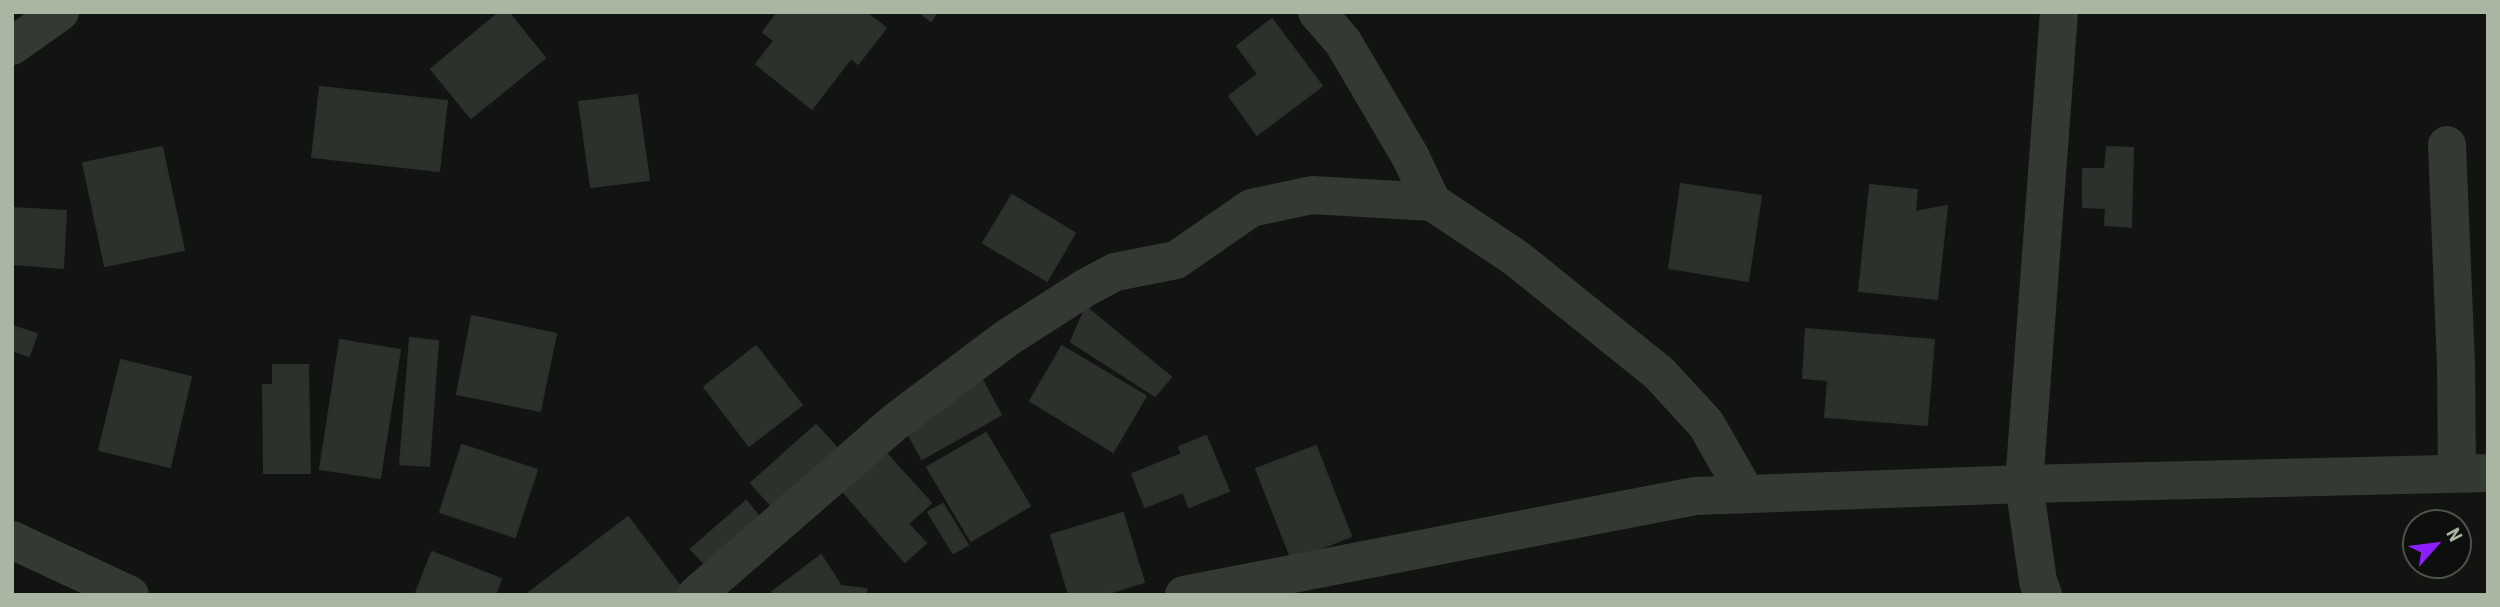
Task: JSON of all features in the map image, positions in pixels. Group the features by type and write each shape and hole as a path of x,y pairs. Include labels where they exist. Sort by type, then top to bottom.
{"street":[{"path":"12,46 60,12"},
{"path":"1317,12 1343,42 1410,156 1432,202"},
{"path":"2043,595 2038,581 2024,484 2059,12"},
{"path":"1184,595 1695,496 2024,484 2472,473 2456,365 2447,145"},
{"path":"696,595 895,422 1007,338 1115,272 1176,260 1251,208 1312,195 1432,202 1516,258 1659,373 1706,424 1746,494"},
{"path":"12,540 130,595"}],"building":[{"path":"500,12 508,12 545,58 471,118 431,69"},
{"path":"778,12 865,12 886,28 858,64 851,58 812,109 756,64 774,41 763,32"},
{"path":"919,12 937,12 931,21"},
{"path":"1272,19 1322,86 1257,135 1229,96 1258,74 1237,46"},
{"path":"320,87 447,101 439,171 312,157"},
{"path":"637,95 649,180 591,187 579,102"},
{"path":"162,147 184,250 105,266 83,163"},
{"path":"2107,147 2133,148 2131,227 2105,225 2106,208 2083,207 2083,169 2105,169"},
{"path":"1681,184 1761,196 1748,281 1669,268"},
{"path":"1870,185 1917,190 1915,212 1947,206 1937,299 1859,291"},
{"path":"1012,195 1075,233 1047,281 983,243"},
{"path":"12,208 66,211 63,268 12,264"},
{"path":"1086,307 1171,377 1155,396 1071,342"},
{"path":"472,316 556,334 540,411 457,394"},
{"path":"12,326 37,334 29,356 12,350"},
{"path":"1806,329 1934,340 1927,425 1825,417 1828,380 1803,378"},
{"path":"410,338 438,341 429,466 400,464"},
{"path":"340,340 400,350 380,478 320,469"},
{"path":"756,346 802,405 749,446 704,387"},
{"path":"1062,346 1146,396 1113,452 1030,401"},
{"path":"121,360 191,377 170,467 99,450"},
{"path":"273,365 308,365 310,473 264,473 263,385 273,385"},
{"path":"980,376 1001,415 922,459 904,426"},
{"path":"816,425 845,457 780,515 751,483"},
{"path":"986,433 1030,506 971,541 927,467"},
{"path":"1206,436 1229,491 1189,507 1183,492 1145,507 1132,474 1182,454 1179,447"},
{"path":"462,445 537,470 515,537 440,512"},
{"path":"1316,446 1351,536 1292,560 1256,469"},
{"path":"883,450 931,503 908,524 926,543 905,562 840,488"},
{"path":"746,501 767,526 713,573 691,549"},
{"path":"943,504 968,545 953,553 928,512"},
{"path":"1123,513 1144,582 1102,595 1069,595 1051,535"},
{"path":"628,517 686,594 526,595"},
{"path":"432,552 501,579 495,595 415,595"},
{"path":"821,555 841,586 867,589 864,595 773,595 772,592"}]}
